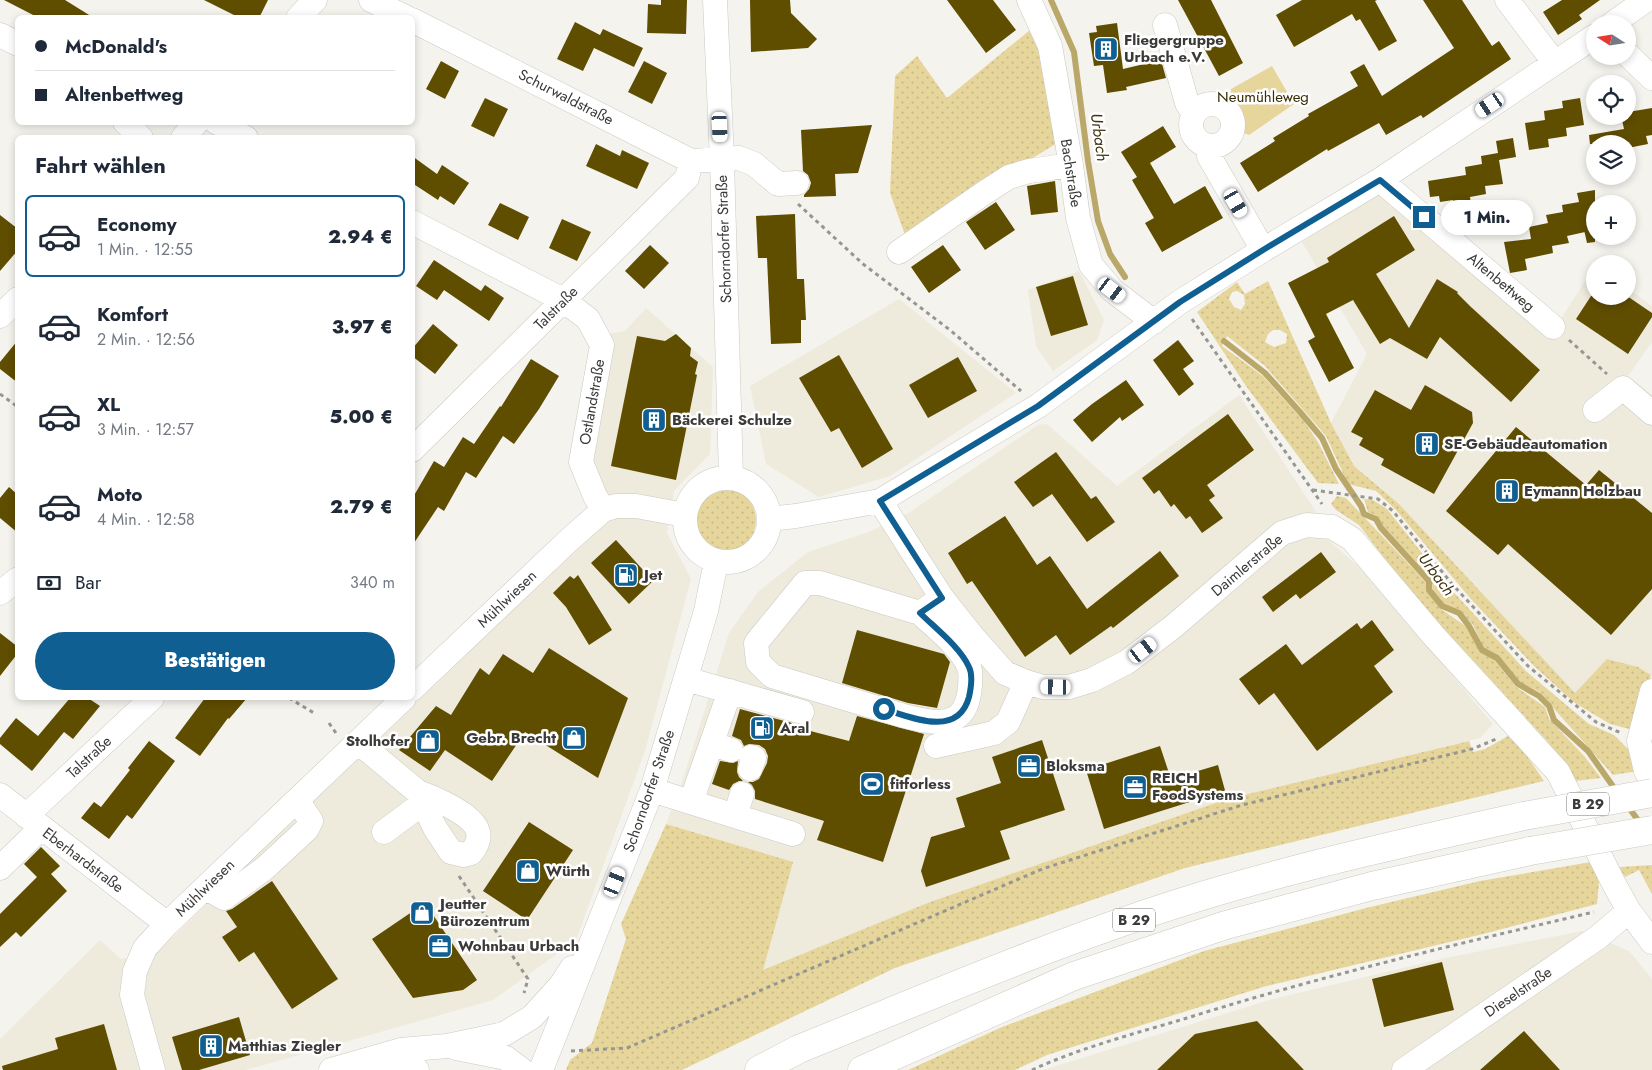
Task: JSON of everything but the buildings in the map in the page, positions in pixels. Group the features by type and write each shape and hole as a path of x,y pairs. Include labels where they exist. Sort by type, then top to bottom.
{"highway":[{"name":"B 29","path":"759,1070 799,1049 1073,940 1214,893 1353,855 1524,816 1652,793"},
{"name":"B 29","path":"862,1070 1074,976 1226,926 1372,886 1530,851 1652,830"}],"street":[{"path":"301,15 315,0"},
{"path":"371,0 401,15"},
{"name":"Schorndorfer Straße","path":"715,0 722,160 731,477"},
{"name":"Bachstraße","path":"1029,0 1050,46 1078,218 1091,265 1112,290 1154,322"},
{"path":"1507,0 1554,62"},
{"path":"1625,15 1646,0"},
{"name":"Schurwaldstraße","path":"415,21 691,161 738,158 754,164 788,183"},
{"path":"1165,25 1187,104 1194,114"},
{"path":"0,35 15,42"},
{"path":"769,519 880,501 1038,406 1180,302 1380,180 1586,42"},
{"path":"1636,63 1652,78"},
{"path":"1211,104 1224,109 1229,114 1233,127 1227,140 1222,144 1208,146 1197,140 1191,127 1194,114 1204,106 1211,104"},
{"path":"128,125 138,135"},
{"path":"186,135 194,125"},
{"path":"222,125 240,135"},
{"path":"1208,146 1209,156 1263,250"},
{"name":"Talstraße","path":"415,447 687,178 691,161"},
{"path":"899,252 1009,177 1029,171 1071,166"},
{"name":"Altenbettweg","path":"1380,180 1553,327"},
{"name":"Ostlandstraße","path":"415,224 563,300 588,319 602,346 581,462 603,510"},
{"path":"0,316 15,302"},
{"path":"1594,410 1623,388 1652,413"},
{"path":"731,477 753,486 762,496 767,507 769,519 765,537 755,552 744,559 732,562 716,562 695,549 687,536 684,523 685,515 687,504 697,489 712,480 731,477"},
{"name":"Daimlerstraße","path":"880,501 942,598 973,637 1005,673 1043,687 1068,687 1092,680 1127,662 1166,632 1282,533 1307,524 1332,527 1352,540 1433,635 1558,772 1614,884 1629,910 1652,942"},
{"path":"603,510 616,506 636,506 685,515"},
{"name":"Mühlwiesen","path":"415,686 603,510"},
{"name":"Schorndorfer Straße","path":"541,1070 652,790 706,611 716,562"},
{"path":"0,593 15,581"},
{"path":"804,583 820,583 920,613 959,652 970,668 969,696 964,709 957,716 943,723 904,716 772,676 758,662 756,643 804,583"},
{"path":"920,613 942,598"},
{"path":"686,679 802,712"},
{"path":"936,746 994,733 1008,722 1026,682"},
{"path":"691,802 736,755 730,691"},
{"path":"1652,692 1640,741 1646,771 1652,781"},
{"name":"Talstraße","path":"0,868 33,822 150,700"},
{"name":"Mühlwiesen","path":"153,1070 132,995 135,971 145,948 167,924 402,700"},
{"path":"358,742 421,797 384,832"},
{"path":"652,790 691,802 739,805 793,834"},
{"name":"Eberhardstraße","path":"0,795 167,924"},
{"path":"206,888 224,898 265,868 307,829 311,822 297,800"},
{"name":"Dieselstraße","path":"1404,1070 1597,938 1629,910"},
{"path":"338,1068 401,1050 447,1046 504,1034 532,1017 561,985 593,936"},
{"path":"447,1046 506,1058 522,1070"},
{"path":"338,1068 417,1070"}],"path":[{"path":"788,183 818,224 863,264 950,330 1038,406"},
{"path":"1180,302 1328,512 1332,527"},
{"path":"1553,327 1623,388"},
{"path":"0,394 15,406"},
{"path":"1313,490 1378,499 1393,511 1452,584 1528,666 1596,722 1640,741"},
{"path":"292,700 314,713"},
{"path":"570,1051 628,1048 1042,870 1242,805 1472,749 1498,739 1516,724"},
{"path":"457,873 528,979 522,996"},
{"path":"1032,1070 1150,1029 1259,995 1336,974 1596,911 1629,910"}],"shaded area":[{"path":"1378,193 1559,322 1586,280 1586,305 1636,305 1636,295 1652,306 1652,342 1628,376 1652,395 1652,676 1638,667 1575,693 1399,504 1354,466 1331,423 1367,354 1302,242"},
{"path":"1079,271 1104,320 1097,340 1053,371 1036,346 1028,290"},
{"path":"899,299 1016,393 890,476 819,497 766,464 750,386"},
{"path":"646,308 713,367 710,454 674,491 667,533 691,579 645,751 576,940 493,1000 246,1070 0,1070 0,1039 100,940 121,959 156,954 591,525 589,455 607,334 625,331"},
{"path":"1239,395 1315,510 1326,538 1366,573 1493,724 1480,738 1227,799 930,902 762,971 666,824 682,782 729,633 758,592 808,552 869,532 910,512 1038,425 1047,424 1117,486"},
{"path":"1582,931 1629,951 1652,979 1652,1070 1043,1070 1273,999 1441,959"}],"green space":[{"path":"1030,30 1048,73 1059,142 905,235 890,193 895,76 917,56 947,98"},
{"name":"Neumühleweg","path":"1272,66 1294,104 1249,135 1241,132 1242,114 1231,98 1231,89"},
{"path":"1268,281 1331,423 1354,466 1399,504 1575,693 1607,659 1638,667 1651,675 1637,721 1629,729 1610,724 1575,703 1534,666 1470,598 1396,510 1376,491 1348,484 1326,436 1265,366 1227,336 1222,346 1263,376 1303,420 1318,442 1339,484 1318,483 1246,386 1197,312 1237,282 1245,294","holes":["1237,291 1244,295 1245,304 1241,310 1234,307 1229,299 1232,292","1273,330 1280,330 1287,334 1286,343 1274,347 1265,342 1268,334"]},
{"path":"724,488 742,494 750,502 756,520 750,538 742,546 724,552 706,546 698,538 692,520 698,502 706,494"},
{"path":"1337,496 1346,498 1426,582 1427,592 1441,609 1467,627 1480,651 1493,658 1515,686 1545,707 1549,719 1585,757 1601,778 1575,781 1548,742 1411,593 1359,525 1336,510 1331,504"},
{"path":"1364,499 1373,500 1387,509 1448,586 1527,672 1589,724 1614,735 1629,750 1638,771 1613,775 1539,692 1518,682 1494,653 1484,648 1473,625 1460,612 1443,605 1433,592 1431,580 1388,534 1377,516 1368,512"},
{"path":"1508,736 1525,753 1544,781 1185,868 895,968 682,1070 566,1070 570,1060 592,1043 626,939 621,924 666,824 793,862 763,970 930,902 1227,799 1469,741 1473,752 1485,749"},
{"path":"1591,862 1599,882 1597,904 1487,933 1263,987 1047,1055 1015,1070 908,1070 1002,1027 1204,951 1370,907 1480,881"},
{"path":"1652,865 1652,894 1639,870 1625,877 1619,867"}],"waterway":[{"name":"Urbach","path":"1051,0 1074,52 1098,221 1110,254 1125,277"},
{"name":"Urbach","path":"1224,341 1265,373 1300,412 1322,438 1336,469 1361,506 1364,514 1376,519 1381,528 1429,581 1429,590 1442,606 1459,613 1469,626 1482,650 1497,658 1518,684 1539,696 1549,706 1554,720 1588,751 1617,792"},
{"name":"Urbach","path":"1626,804 1641,824"}],"place":[{"name":"Fliegergruppe Urbach e.V.","path":"1106,49"},
{"name":"Bäckerei Schulze","path":"654,420"},
{"name":"SE-Gebäudeautomation","path":"1427,444"},
{"name":"Eymann Holzbau","path":"1507,491"},
{"name":"Jet","path":"626,575"},
{"name":"Aral","path":"762,728"},
{"name":"Gebr. Brecht","path":"574,738"},
{"name":"Stolhofer","path":"428,741"},
{"name":"Bloksma","path":"1029,766"},
{"name":"fitforless","path":"872,784"},
{"name":"REICH FoodSystems","path":"1135,787"},
{"name":"Würth","path":"528,871"},
{"name":"Jeutter Bürozentrum","path":"422,913"},
{"name":"Wohnbau Urbach","path":"440,946"},
{"name":"Matthias Ziegler","path":"211,1046"}],"route":[{"path":"884,709 904,716 943,723 957,716 964,709 969,696 971,682 970,668 959,652 920,613 942,598 880,501 1038,406 1180,302 1380,180 1424,217"}]}
